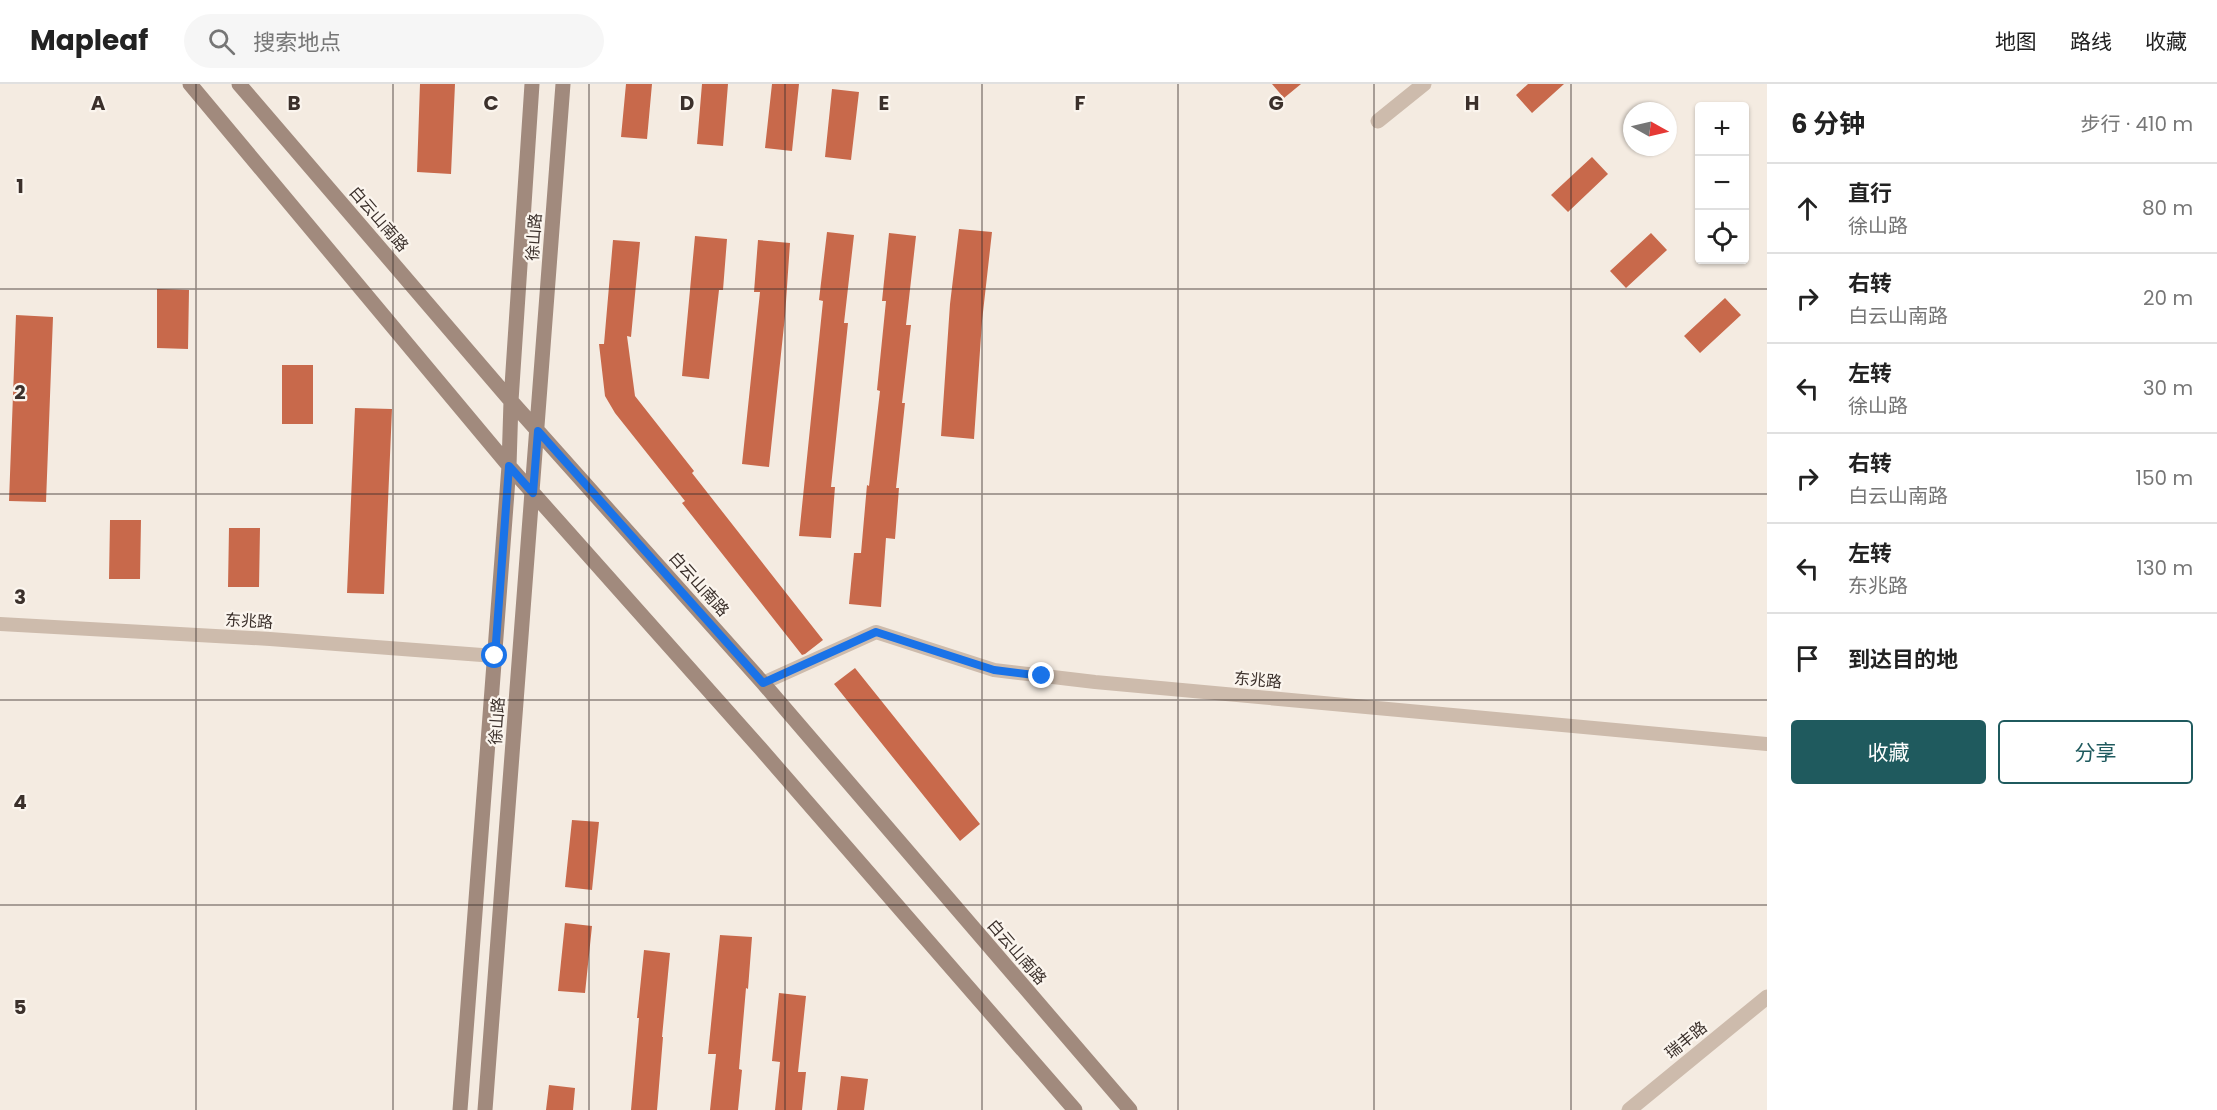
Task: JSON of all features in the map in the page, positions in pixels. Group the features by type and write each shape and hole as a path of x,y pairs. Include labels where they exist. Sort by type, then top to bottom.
{"main road":[{"path":"190,84 509,466 1070,1105"},
{"name":"白云山南路","path":"239,84 511,401 763,683 1130,1110"},
{"name":"徐山路","path":"460,1110 509,466 511,401 532,84"},
{"name":"徐山路","path":"485,1110 563,84"}],"street":[{"path":"1378,121 1424,84"},
{"name":"东兆路","path":"0,624 270,639 495,656"},
{"name":"东兆路","path":"763,683 876,632 994,670 1095,682 1767,744"},
{"name":"瑞丰路","path":"1629,1110 1767,997"}],"building":[{"path":"420,84 455,84 451,174 417,172"},
{"path":"626,84 652,84 647,139 621,137"},
{"path":"702,84 728,84 723,146 697,144"},
{"path":"772,84 799,84 792,151 765,148"},
{"path":"1272,84 1301,84 1284,98"},
{"path":"1528,84 1564,84 1532,113 1516,95"},
{"path":"832,89 859,92 851,160 825,157"},
{"path":"1592,157 1608,174 1568,212 1551,195"},
{"path":"959,229 992,232 982,321 974,439 941,436 950,304"},
{"path":"827,232 854,235 844,323 848,323 831,487 835,487 831,538 799,536 823,301 819,300"},
{"path":"889,233 916,236 906,325 911,325 902,403 905,403 896,488 899,488 895,539 886,538 881,607 849,604 854,553 861,553 867,485 869,486 880,391 877,390 886,301 882,301"},
{"path":"1651,233 1667,250 1626,288 1610,271"},
{"path":"695,236 727,239 723,290 719,290 709,379 682,376"},
{"path":"613,240 640,242 631,337 627,336 635,396 694,471 692,473 823,640 805,654 802,655 682,503 685,501 615,413 605,396 599,344 604,344"},
{"path":"758,240 790,243 785,316 769,467 742,464 760,292 754,292"},
{"path":"157,289 189,290 188,349 157,348"},
{"path":"1725,298 1741,315 1700,353 1684,336"},
{"path":"16,315 53,317 46,502 9,501"},
{"path":"282,365 313,365 313,424 282,424"},
{"path":"355,408 392,409 384,594 347,593"},
{"path":"110,520 141,520 140,579 109,579"},
{"path":"229,528 260,528 259,587 228,587"},
{"path":"855,668 980,824 960,841 834,684"},
{"path":"572,820 599,822 592,890 565,887"},
{"path":"565,923 592,926 585,993 558,991"},
{"path":"720,935 752,937 739,1069 742,1070 738,1110 710,1110 716,1054 708,1054"},
{"path":"644,950 670,953 657,1110 631,1110 639,1018 637,1018"},
{"path":"779,993 806,996 798,1072 806,1072 802,1110 775,1110 780,1062 772,1061"},
{"path":"841,1076 868,1079 864,1110 837,1110"},
{"path":"549,1085 575,1088 573,1110 546,1110"}],"route":[{"path":"495,656 509,466 533,493 538,431 763,683 876,632 994,670 1042,676"}]}
